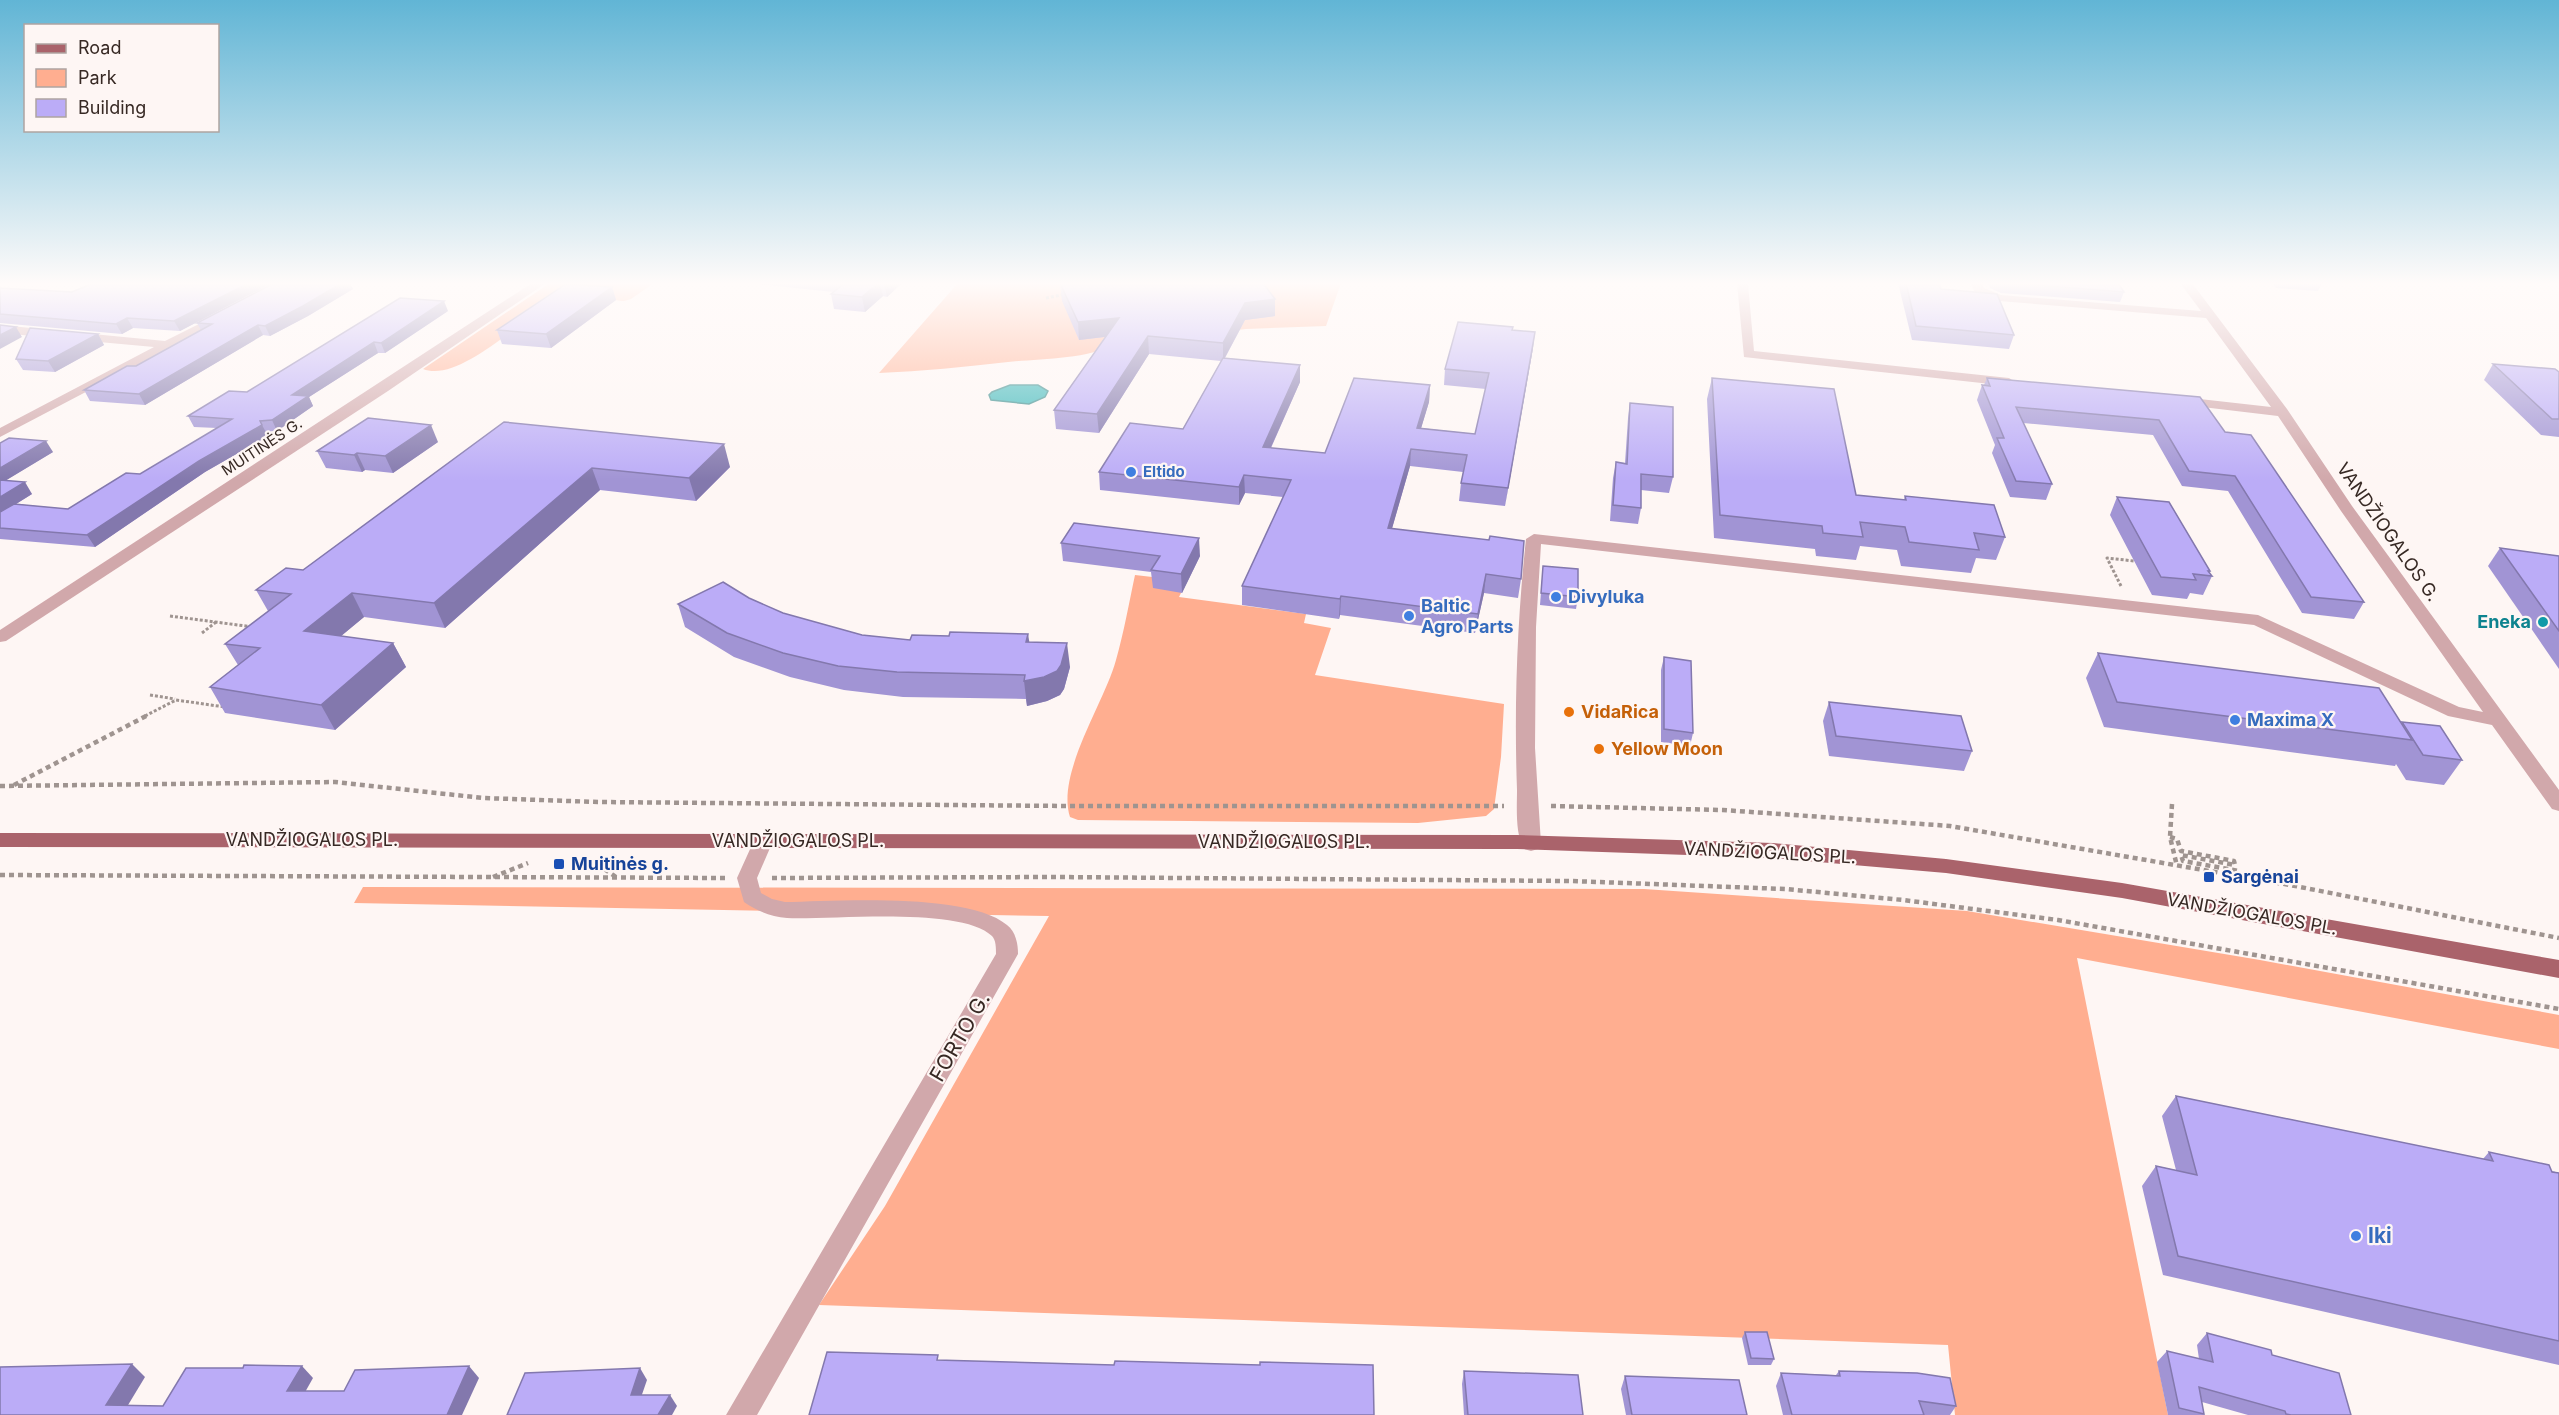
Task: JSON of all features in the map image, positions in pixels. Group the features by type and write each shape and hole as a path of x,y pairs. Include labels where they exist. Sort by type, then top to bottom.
{"main road":[{"name":"VANDŽIOGALOS PL.","path":"0,840 1531,844 1743,849 1858,857 1980,870 2255,914 2559,969"}],"street":[{"path":"0,433 158,349"},
{"name":"MUITINĖS G.","path":"0,637 441,349"},
{"path":"1748,349 1748,354 2025,384"},
{"name":"VANDŽIOGALOS G.","path":"2234,349 2282,412 2346,508 2559,804"},
{"path":"2165,399 2282,412"},
{"path":"1531,844 1525,806 1525,680 1526,615 1534,538 2258,620 2454,712 2498,720"},
{"path":"747,878 763,841"},
{"name":"FORTO G.","path":"741,1415 1007,954 1007,943 997,928 973,916 959,913 775,909 758,903 752,897 747,878"}],"path":[{"path":"2132,606 2107,558 2134,561"},
{"path":"170,616 257,628"},
{"path":"202,633 217,622"},
{"path":"150,695 231,708"},
{"path":"13,786 176,699"},
{"path":"2172,804 2170,837 2177,866"},
{"path":"2170,837 2177,838 2181,851 2234,861 2235,865 2181,855 2183,861 2239,871 2241,877"},
{"path":"491,878 529,863"},
{"path":"597,864 617,878"},
{"path":"0,875 120,878 1055,877 1559,881 1785,889 1903,900 2058,920 2559,1008"}],"green space":[{"path":"452,349 487,349 456,366 439,371 423,369"},
{"path":"900,349 1104,349 1062,358 879,373"},
{"path":"1135,575 1187,581 1179,597 1306,614 1304,623 1331,628 1315,675 1504,704 1501,757 1494,809 1486,816 1418,823 1078,820 1070,817 1067,799 1075,760 1116,660"},
{"path":"363,887 1644,889 1967,911 2260,960 2559,1015 2559,1049 2077,958 2168,1415 1955,1415 1948,1345 819,1305 885,1206 1049,916 354,903"}],"water":[{"path":"1010,385 1038,385 1048,391 1045,397 1029,404 991,400 989,395 992,392"}],"building":[{"path":"21,349 70,349 48,361 16,359"},
{"path":"167,349 217,349 139,394 84,390 127,366 136,366"},
{"path":"317,349 363,349 292,395 308,396 272,420 260,421 262,425 199,461 87,535 0,528 0,512 14,504 68,509 126,473 140,474 232,419 188,416 229,391 247,392"},
{"path":"1097,349 1139,349 1097,414 1054,410"},
{"path":"1451,349 1532,349 1508,488 1461,483 1467,455 1411,449 1388,528 1489,540 1490,536 1524,541 1521,579 1486,574 1478,614 1242,586 1291,480 1244,475 1239,487 1099,472 1130,423 1183,429 1223,358 1300,365 1263,447 1325,453 1354,378 1430,385 1417,428 1475,434 1489,373 1445,369"},
{"path":"2493,364 2555,369 2559,372 2559,419 2552,419"},
{"path":"1712,378 1834,389 1856,495 1906,500 1905,496 1994,505 2005,537 1974,533 1979,550 1909,542 1905,527 1860,522 1863,537 1823,533 1822,526 1720,515"},
{"path":"1987,378 2200,397 2225,432 2251,435 2364,602 2311,597 2235,476 2189,471 2159,420 2016,407 2052,484 2016,481 1997,438 2004,438 1982,385 1990,386"},
{"path":"1630,403 1673,407 1673,477 1641,474 1641,508 1613,505 1616,462 1627,464"},
{"path":"368,418 431,425 385,456 317,451"},
{"path":"504,422 724,444 689,478 592,468 434,603 352,593 304,631 393,643 321,705 210,687 260,648 225,644 291,594 256,590 286,568 303,570"},
{"path":"9,438 46,441 0,468 0,443"},
{"path":"0,480 25,482 0,497"},
{"path":"2117,497 2169,502 2212,576 2193,574 2196,580 2161,577"},
{"path":"1074,523 1199,538 1181,574 1151,570 1160,556 1061,543"},
{"path":"2500,548 2559,556 2559,631"},
{"path":"1543,566 1578,569 1578,597 1541,593"},
{"path":"723,582 749,598 783,613 862,635 910,640 912,635 949,636 950,632 1028,634 1026,642 1067,643 1057,671 1044,677 1024,681 1025,675 897,672 838,666 783,653 727,633 678,604"},
{"path":"2098,653 2379,688 2412,740 2117,702"},
{"path":"1664,657 1691,661 1693,733 1664,729"},
{"path":"1829,702 1961,716 1972,751 1836,736"},
{"path":"2402,722 2440,726 2462,760 2423,755"},
{"name":"Iki","path":"2176,1096 2493,1161 2489,1152 2549,1165 2552,1172 2559,1173 2559,1341 2178,1256 2156,1166 2197,1175"},
{"path":"1745,1332 1767,1332 1774,1359 1751,1358"},
{"path":"2207,1333 2271,1350 2272,1355 2339,1373 2351,1415 2291,1415 2286,1414 2285,1411 2199,1387 2204,1414 2179,1408 2167,1351 2213,1362"},
{"path":"827,1352 938,1355 937,1360 1114,1365 1115,1361 1373,1365 1374,1415 809,1415"},
{"path":"132,1364 106,1405 163,1406 186,1368 243,1368 244,1365 302,1366 287,1391 344,1391 355,1370 469,1366 447,1415 0,1415 0,1367"},
{"path":"640,1368 631,1395 670,1395 658,1415 507,1415 525,1373"},
{"path":"1464,1371 1578,1375 1583,1415 1468,1415"},
{"path":"1839,1371 1917,1373 1950,1378 1956,1406 1919,1401 1924,1415 1792,1415 1781,1373 1840,1376"},
{"path":"1625,1376 1739,1380 1747,1415 1632,1415"}],"place":[{"name":"Eltido","path":"1131,472"},
{"name":"Divyluka","path":"1556,597"},
{"name":"Baltic Agro Parts","path":"1409,616"},
{"name":"Eneka","path":"2543,622"},
{"name":"VidaRica","path":"1569,712"},
{"name":"Maxima X","path":"2235,720"},
{"name":"Yellow Moon","path":"1599,749"},
{"name":"Muitinės g.","path":"559,864"},
{"name":"Sargėnai","path":"2209,877"},
{"name":"Iki","path":"2356,1236"}]}
